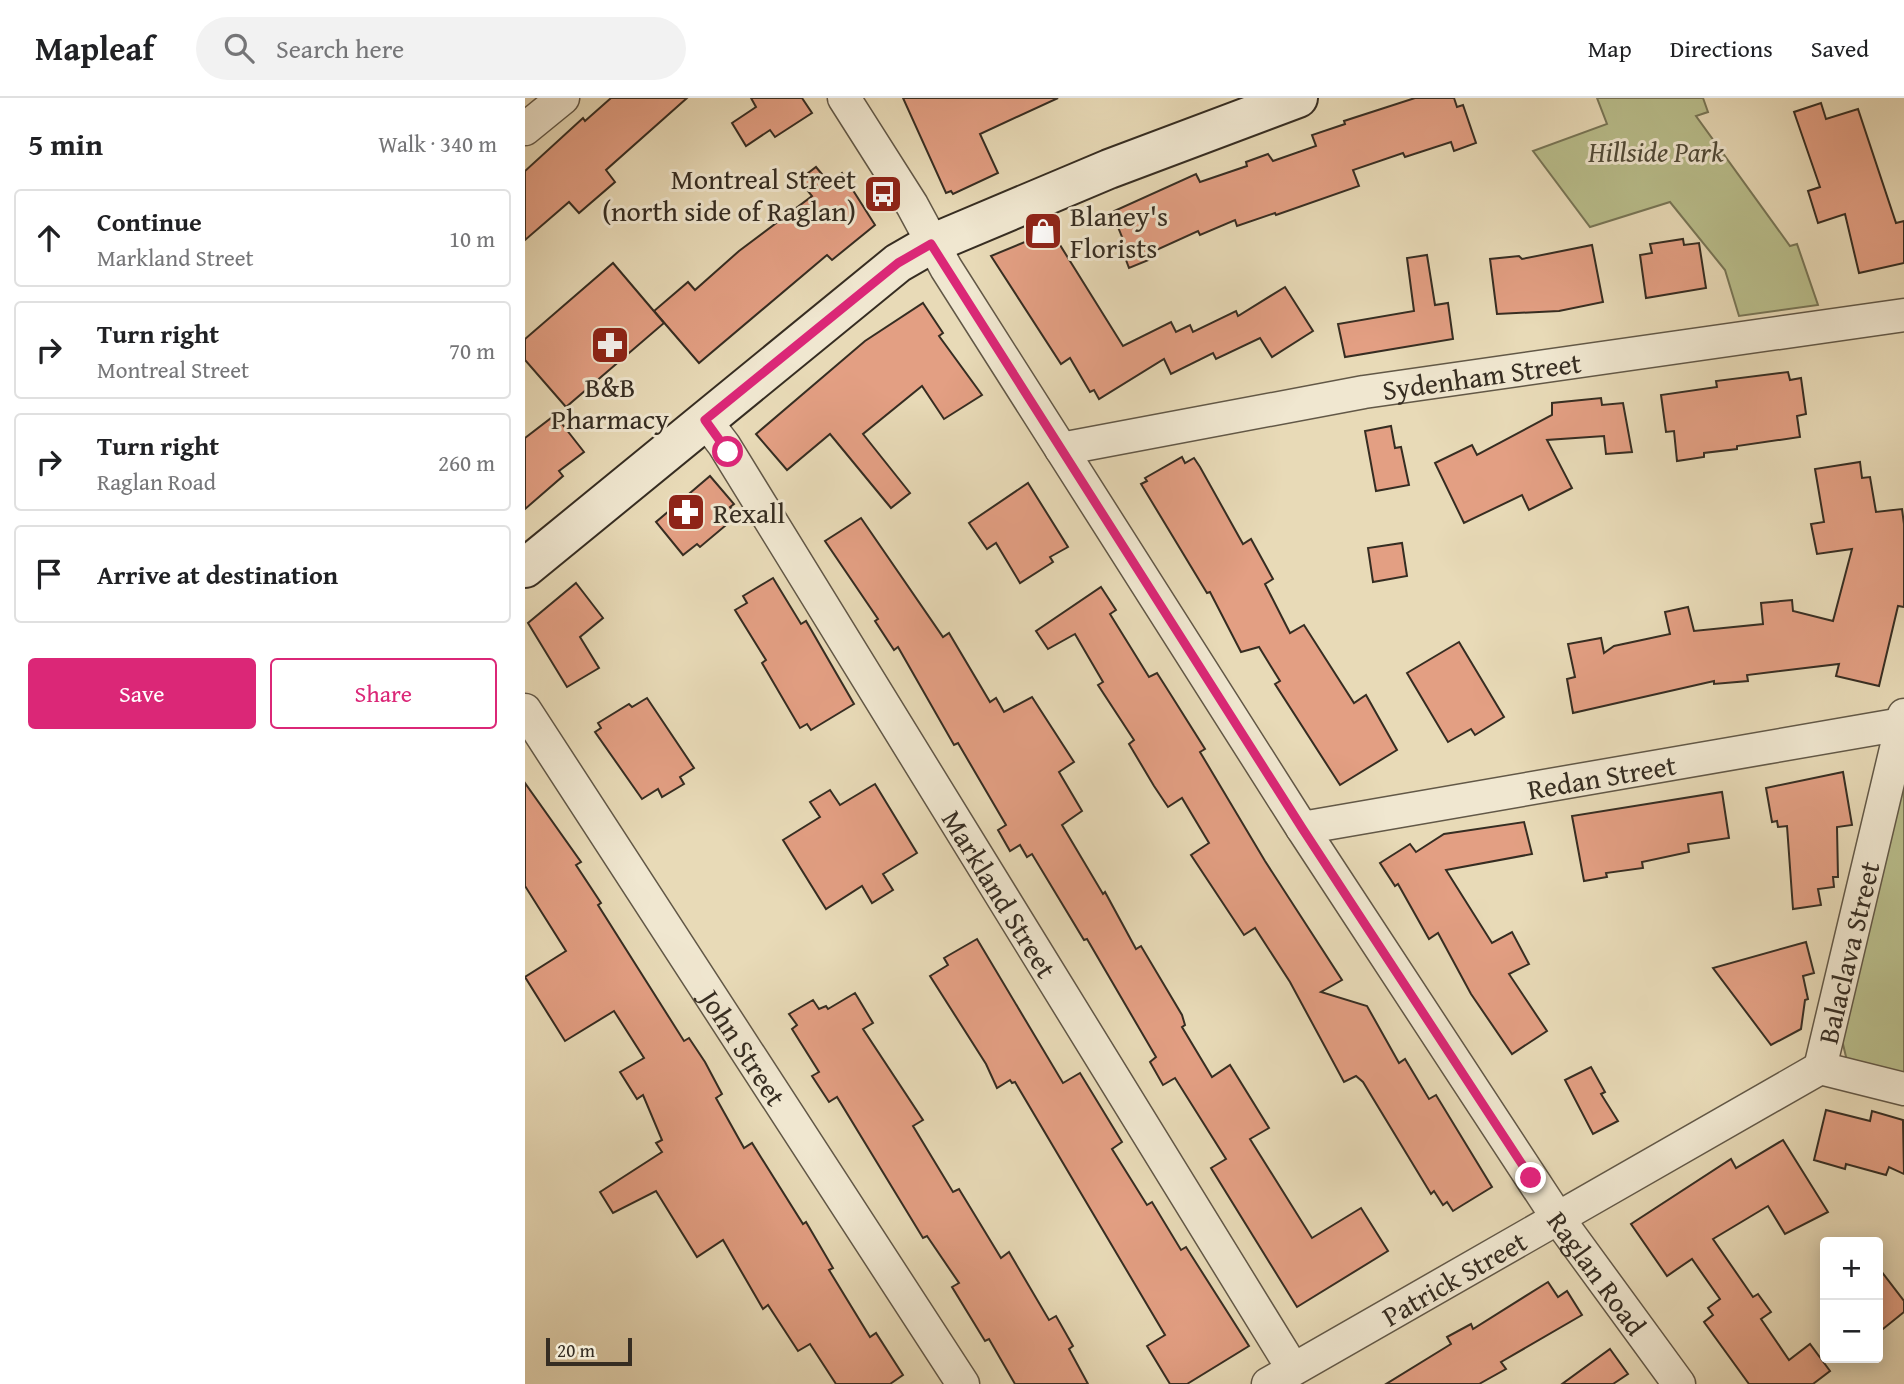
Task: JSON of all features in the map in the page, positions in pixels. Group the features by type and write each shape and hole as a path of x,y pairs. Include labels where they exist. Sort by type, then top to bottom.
{"main road":[{"path":"525,568 898,263 931,244 1146,154 1298,98"}],"street":[{"path":"525,129 563,98"},
{"name":"Raglan Road","path":"843,98 912,205 931,244 1302,828 1557,1217 1679,1384"},
{"name":"Sydenham Street","path":"1061,449 1364,392 1904,315"},
{"name":"Markland Street","path":"705,420 724,445 1280,1377"},
{"name":"John Street","path":"525,710 963,1384"},
{"name":"Redan Street","path":"1302,828 1903,719"},
{"name":"Balaclava Street","path":"1820,1068 1903,719"},
{"path":"1820,1068 1904,1089"},
{"name":"Patrick Street","path":"1280,1377 1820,1068"}],"green space":[{"name":"Hillside Park","path":"1597,98 1703,98 1708,112 1696,116 1790,246 1797,244 1818,305 1739,316 1725,270 1670,202 1590,227 1533,151 1607,124"},
{"path":"1904,779 1904,1078 1847,1061 1842,1040"}],"building":[{"path":"611,98 687,98 606,170 615,182 579,213 569,202 525,240 525,171 583,118 585,121"},
{"path":"751,98 802,98 812,113 775,137 770,130 746,146 732,123 756,107"},
{"path":"903,98 1058,98 980,134 998,173 953,194 951,191 946,193"},
{"path":"1415,98 1454,98 1457,107 1463,105 1476,143 1454,151 1451,142 1405,157 1403,153 1353,170 1359,186 1237,226 1235,220 1200,235 1198,231 1154,251 1156,257 1129,268 1120,244 1124,242 1112,212 1196,174 1200,182 1247,166 1246,162 1268,154 1273,161 1316,146 1312,135 1345,124 1344,121"},
{"path":"1821,103 1826,119 1858,109 1896,223 1904,221 1904,263 1859,273 1845,214 1818,223 1808,191 1820,187 1794,112"},
{"path":"816,167 830,184 842,173 875,225 832,260 827,255 699,363 654,311 688,282 695,290 739,251 812,196 799,180"},
{"path":"1042,235 1047,242 1055,237 1123,346 1171,322 1176,332 1190,325 1193,332 1236,311 1238,316 1285,287 1313,331 1272,357 1260,338 1216,359 1213,353 1171,374 1164,359 1099,399 1094,390 1090,392 1070,358 1061,364 991,256"},
{"path":"1683,239 1684,245 1699,243 1706,288 1646,298 1640,255 1652,253 1650,244"},
{"path":"1592,245 1603,302 1559,311 1497,314 1490,259 1519,256 1522,259"},
{"path":"1427,255 1435,305 1448,303 1453,339 1345,357 1338,324 1414,311 1407,258"},
{"path":"613,263 664,323 566,407 525,360 525,339"},
{"path":"923,303 943,333 939,336 982,395 944,419 922,386 863,434 910,493 891,508 830,434 787,470 756,434 865,341"},
{"path":"1788,372 1790,380 1801,378 1806,414 1797,416 1800,437 1737,446 1737,449 1704,453 1704,457 1677,461 1674,431 1666,432 1661,395 1717,387 1716,381"},
{"path":"1601,398 1602,405 1623,403 1632,452 1606,454 1604,436 1547,440 1572,488 1529,510 1522,495 1464,523 1435,463 1472,445 1477,455 1552,415 1552,403"},
{"path":"555,415 584,452 559,471 563,476 525,509 525,438"},
{"path":"1391,426 1395,448 1401,447 1409,485 1376,491 1365,431"},
{"path":"1182,457 1185,463 1194,458 1243,544 1251,539 1273,579 1265,584 1290,633 1304,625 1354,703 1366,695 1397,750 1340,785 1275,684 1280,681 1259,647 1241,652 1210,592 1207,593 1141,484 1147,481 1145,478"},
{"path":"1860,462 1862,478 1870,477 1876,512 1902,509 1904,524 1904,607 1898,606 1879,686 1836,676 1839,664 1747,675 1748,681 1714,684 1714,681 1573,713 1567,679 1575,677 1568,644 1601,638 1604,653 1614,646 1670,634 1665,612 1688,607 1694,631 1763,624 1761,603 1792,600 1793,611 1833,621 1852,549 1817,554 1811,524 1824,522 1815,469"},
{"path":"710,476 734,504 730,507 738,515 700,547 697,544 683,555 656,522"},
{"path":"1028,483 1068,547 1050,557 1053,562 1020,583 996,543 987,549 969,523"},
{"path":"861,518 943,637 949,633 990,702 996,698 1004,712 1032,697 1074,762 1059,772 1082,811 1062,825 1103,894 1105,892 1136,949 1141,946 1182,1015 1185,1025 1182,1027 1212,1077 1230,1065 1269,1128 1250,1139 1312,1238 1361,1208 1388,1251 1297,1307 1211,1168 1226,1159 1175,1078 1163,1085 1150,1062 1156,1057 1087,939 1084,940 1032,854 1027,857 1020,845 1010,851 998,830 1006,825 958,743 954,745 898,647 894,650 875,621 878,619 825,541"},
{"path":"1402,543 1407,576 1373,582 1368,548"},
{"path":"773,578 801,624 806,621 854,704 811,730 807,724 800,728 762,663 766,660 735,610 747,603 743,596"},
{"path":"576,583 603,618 580,637 599,668 567,687 528,623"},
{"path":"1101,587 1116,610 1110,614 1149,677 1157,673 1171,695 1205,749 1200,752 1265,861 1342,980 1321,992 1367,1006 1399,1063 1405,1059 1429,1099 1436,1095 1492,1187 1453,1211 1447,1202 1443,1205 1434,1191 1431,1194 1363,1082 1356,1076 1344,1082 1290,982 1255,928 1244,935 1191,855 1209,843 1182,798 1168,807 1154,786 1129,744 1134,740 1098,685 1103,682 1075,634 1048,649 1036,631"},
{"path":"1459,642 1504,717 1475,735 1471,729 1448,742 1407,673"},
{"path":"647,698 694,768 680,777 684,784 662,797 658,789 642,799 595,732 601,728 598,723 629,704 632,707"},
{"path":"1843,772 1852,825 1837,827 1838,877 1833,877 1834,887 1818,889 1821,905 1793,909 1787,826 1778,827 1777,821 1772,822 1766,788"},
{"path":"525,783 581,862 576,865 601,903 598,905 684,1041 689,1038 705,1062 722,1094 716,1098 744,1148 752,1143 803,1224 806,1222 833,1268 829,1270 870,1337 876,1333 903,1375 890,1384 836,1384 810,1344 798,1351 768,1305 763,1309 723,1240 697,1257 656,1191 613,1213 600,1192 662,1152 656,1143 662,1140 643,1095 637,1099 620,1072 644,1058 614,1011 565,1041 525,977 566,951 525,886"},
{"path":"875,784 917,853 883,874 893,890 872,903 862,886 826,909 783,840 820,817 810,802 830,790 840,805"},
{"path":"1722,792 1729,838 1688,844 1689,852 1642,862 1643,868 1606,873 1607,877 1584,881 1572,816"},
{"path":"1524,822 1532,854 1446,870 1492,943 1512,932 1529,964 1509,974 1547,1031 1512,1054 1471,994 1438,933 1429,939 1398,884 1395,886 1380,863 1410,844 1416,852 1444,834"},
{"path":"977,939 1063,1083 1080,1073 1122,1142 1112,1149 1147,1205 1152,1202 1181,1250 1186,1247 1249,1346 1187,1384 1170,1384 1147,1346 1165,1335 1015,1082 1010,1080 997,1088 986,1064 930,976 948,965 944,958"},
{"path":"1806,942 1814,973 1803,976 1808,999 1805,1000 1801,1029 1771,1045 1713,968"},
{"path":"855,993 873,1023 863,1029 923,1120 913,1126 953,1192 959,1189 1001,1258 1009,1252 1049,1320 1056,1316 1073,1346 1069,1349 1088,1384 1015,1384 989,1339 985,1341 952,1287 959,1283 927,1236 923,1238 837,1097 829,1102 812,1076 819,1072 792,1029 797,1025 789,1014 813,1000 819,1009 826,1006 828,1009"},
{"path":"1591,1067 1605,1092 1601,1094 1618,1121 1593,1134 1565,1080"},
{"path":"1826,1110 1870,1121 1872,1111 1903,1120 1904,1174 1889,1167 1886,1175 1846,1164 1845,1169 1814,1160"},
{"path":"1783,1140 1828,1212 1785,1234 1768,1206 1713,1239 1753,1297 1758,1294 1771,1312 1761,1319 1789,1360 1810,1344 1820,1358 1820,1363 1824,1363 1830,1371 1813,1384 1749,1384 1704,1322 1713,1315 1708,1308 1720,1299 1692,1259 1667,1276 1631,1224 1731,1159 1736,1168"},
{"path":"1883,1274 1904,1301 1904,1312 1883,1329"},
{"path":"1548,1282 1558,1297 1567,1291 1582,1315 1501,1362 1506,1369 1479,1384 1386,1384 1451,1344 1447,1337 1471,1324 1473,1329"},
{"path":"1610,1349 1628,1374 1613,1384 1562,1384"}],"place":[{"name":"Montreal Street (north side of Raglan)","path":"883,194"},
{"name":"Blaney's Florists","path":"1043,231"},
{"name":"B&B Pharmacy","path":"610,345"},
{"name":"Rexall","path":"686,512"}],"route":[{"path":"728,452 705,420 898,263 931,244 1302,828 1531,1178"}]}
